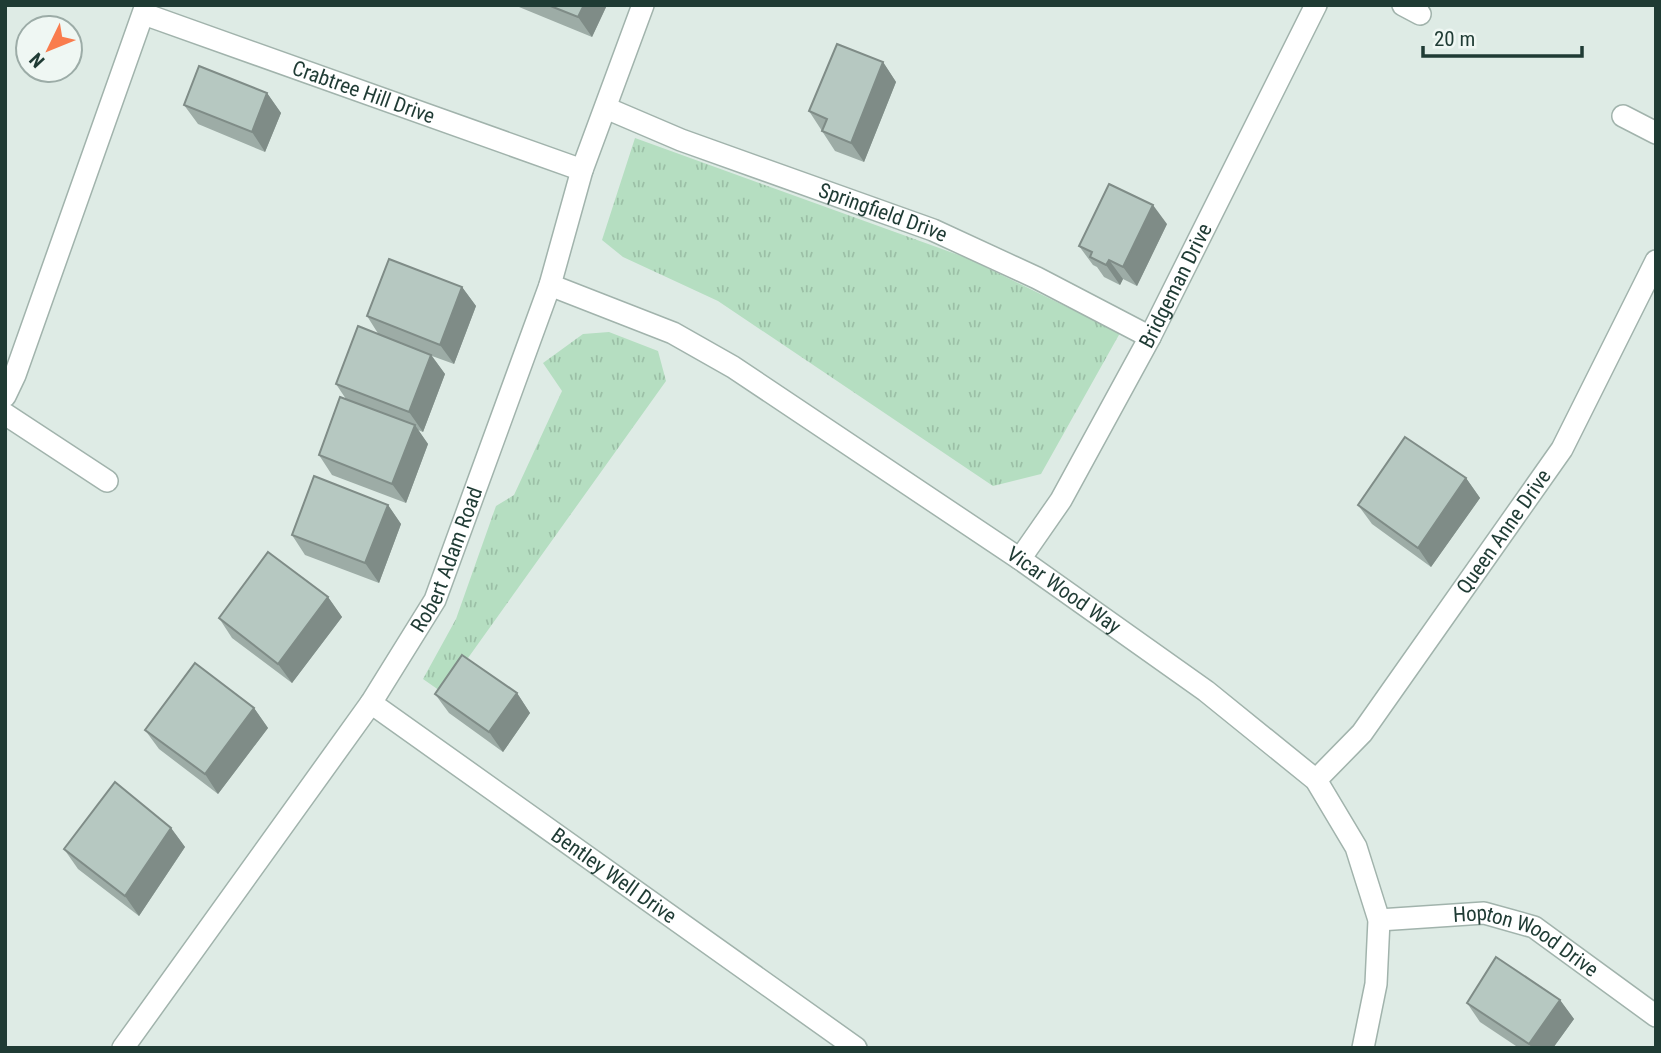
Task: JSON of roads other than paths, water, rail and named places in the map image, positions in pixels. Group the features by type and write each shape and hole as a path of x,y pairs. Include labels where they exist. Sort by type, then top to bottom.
{"street":[{"name":"Robert Adam Road","path":"123,1048 371,703 435,600 550,285 582,170 643,5"},
{"name":"Bridgeman Drive","path":"1020,559 1061,500 1150,337 1316,5"},
{"name":"Crabtree Hill Drive","path":"5,396 15,375 145,9 582,170"},
{"name":"Springfield Drive","path":"606,108 681,140 933,230 1037,278 1150,337"},
{"path":"1623,116 1656,133"},
{"name":"Queen Anne Drive","path":"1316,780 1363,733 1562,449 1656,261"},
{"name":"Vicar Wood Way","path":"550,285 673,333 733,367 1020,559 1206,691 1316,780 1356,847 1379,920 1376,984 1363,1048"},
{"path":"5,414 107,481"},
{"name":"Bentley Well Drive","path":"371,703 856,1048"},
{"name":"Hopton Wood Drive","path":"1379,920 1485,913 1534,927 1656,1016"}]}
